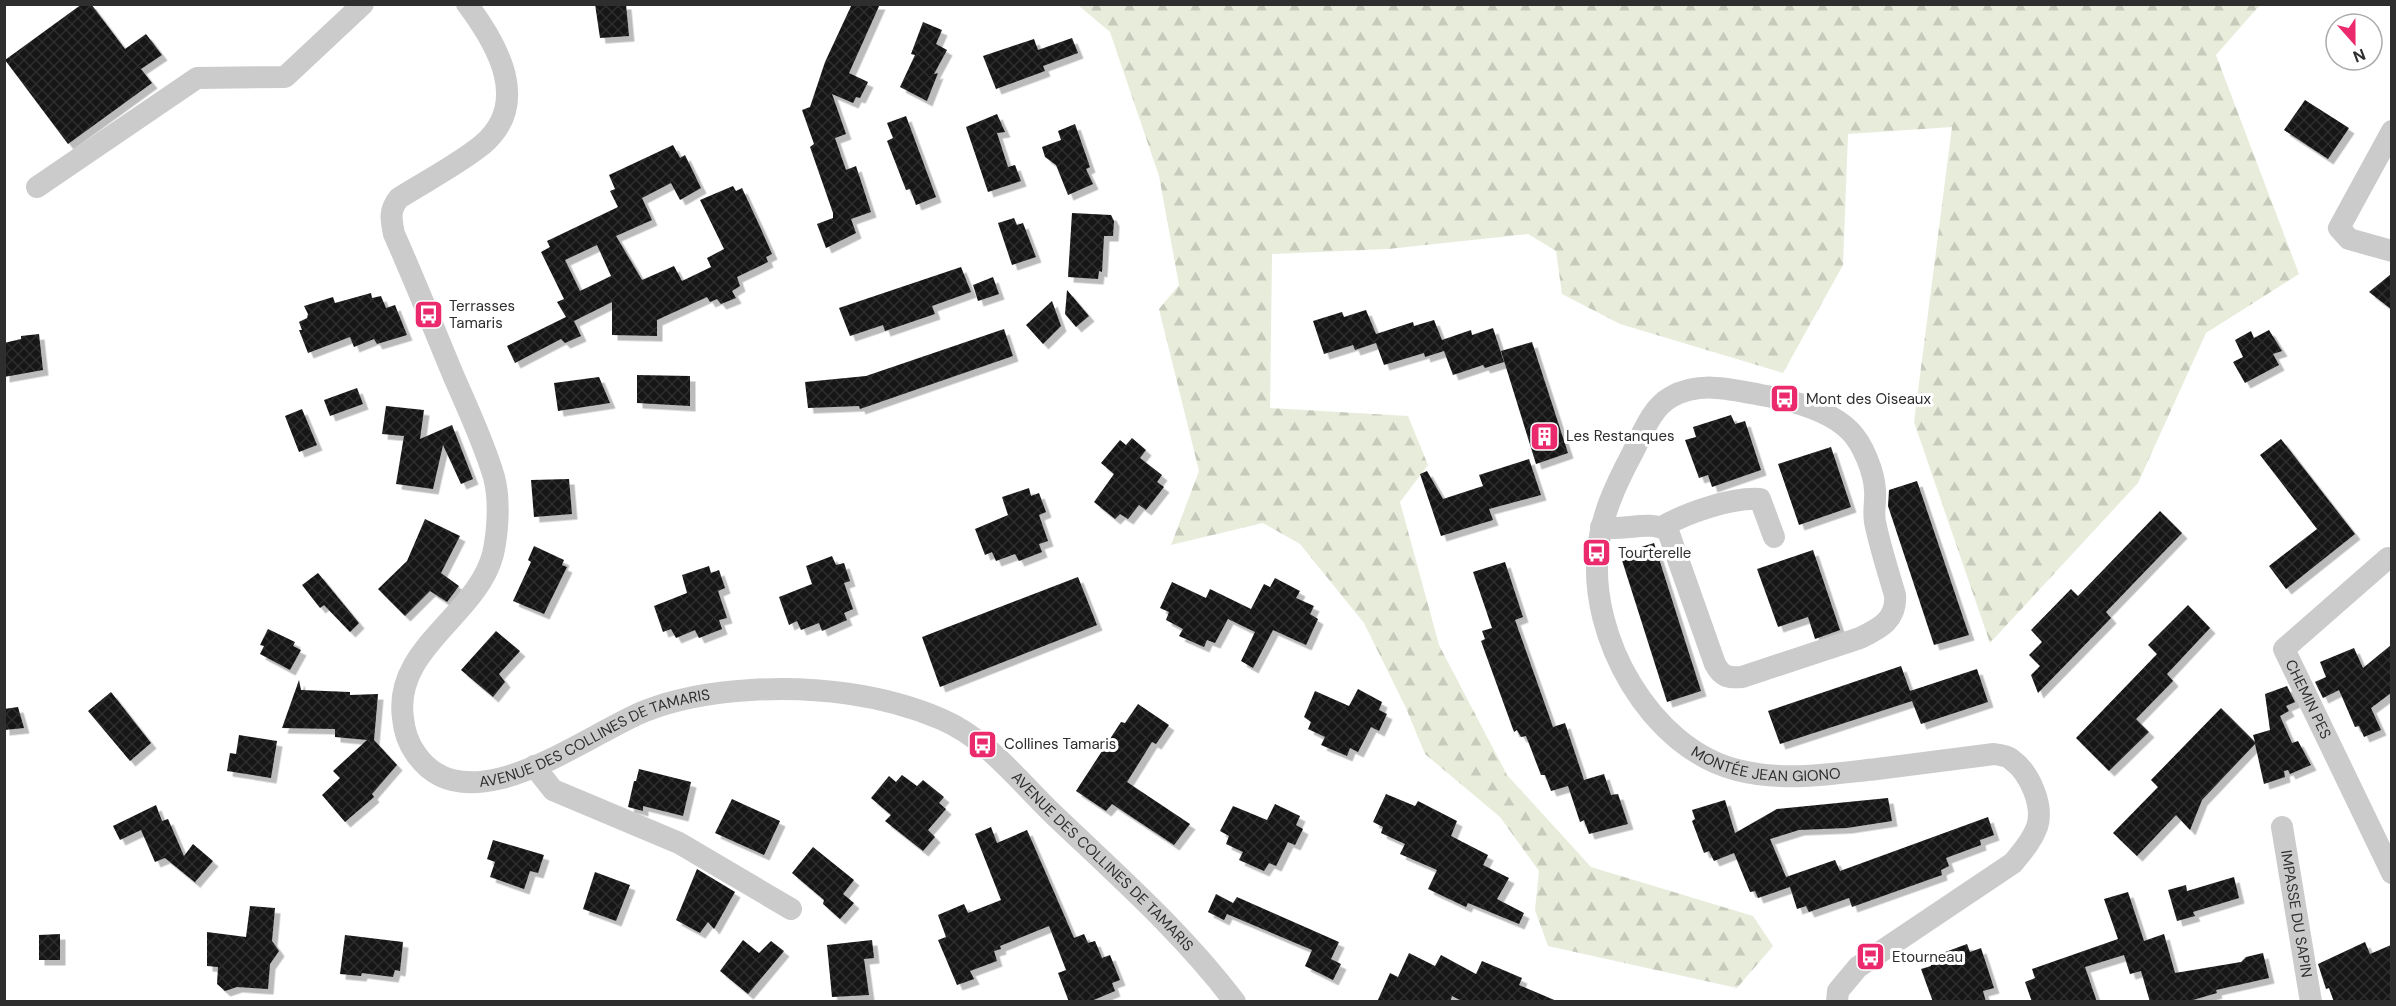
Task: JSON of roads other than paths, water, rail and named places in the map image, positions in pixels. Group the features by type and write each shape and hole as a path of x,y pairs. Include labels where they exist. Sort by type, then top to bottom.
{"street":[{"path":"37,188 197,78 285,77 363,4"},
{"name":"AVENUE DES COLLINES DE TAMARIS","path":"466,4 486,30 505,73 507,92 503,112 483,144 399,198 392,206 390,217 394,234 467,407 495,480 497,521 492,556 480,583 409,670 400,698 404,731 416,755 435,772 465,784 494,781 534,766 646,710 697,698 750,690 834,692 940,718 983,744 1186,942 1235,1002"},
{"path":"2391,131 2339,228 2349,239 2391,251"},
{"name":"MONTÉE JEAN GIONO","path":"1662,527 1672,536 1715,664 1721,674 1729,678 1742,677 1878,630 1889,620 1896,608 1895,595 1874,518 1875,487 1862,448 1850,431 1815,410 1785,399 1719,387 1705,387 1672,396 1653,415 1621,475 1601,527 1597,553 1599,600 1620,665 1642,702 1670,732 1700,754 1734,770 1762,776 1829,775 1994,754 2011,758 2024,772 2036,797 2039,813 2037,827 2028,845 2013,863 1858,967 1838,991 1837,1002"},
{"path":"1601,527 1614,530 1662,527 1679,517 1748,498 1760,499 1774,537"},
{"name":"CHEMIN PES","path":"2388,558 2284,650 2391,873"},
{"path":"534,766 553,790 679,843 791,909"},
{"name":"IMPASSE DU SAPIN","path":"2282,827 2311,1002"}],"place":[{"name":"Terrasses Tamaris","path":"428,315"},
{"name":"Mont des Oiseaux","path":"1785,399"},
{"name":"Les Restanques","path":"1545,436"},
{"name":"Tourterelle","path":"1597,553"},
{"name":"Collines Tamaris","path":"983,744"},
{"name":"Etourneau","path":"1871,957"}]}
